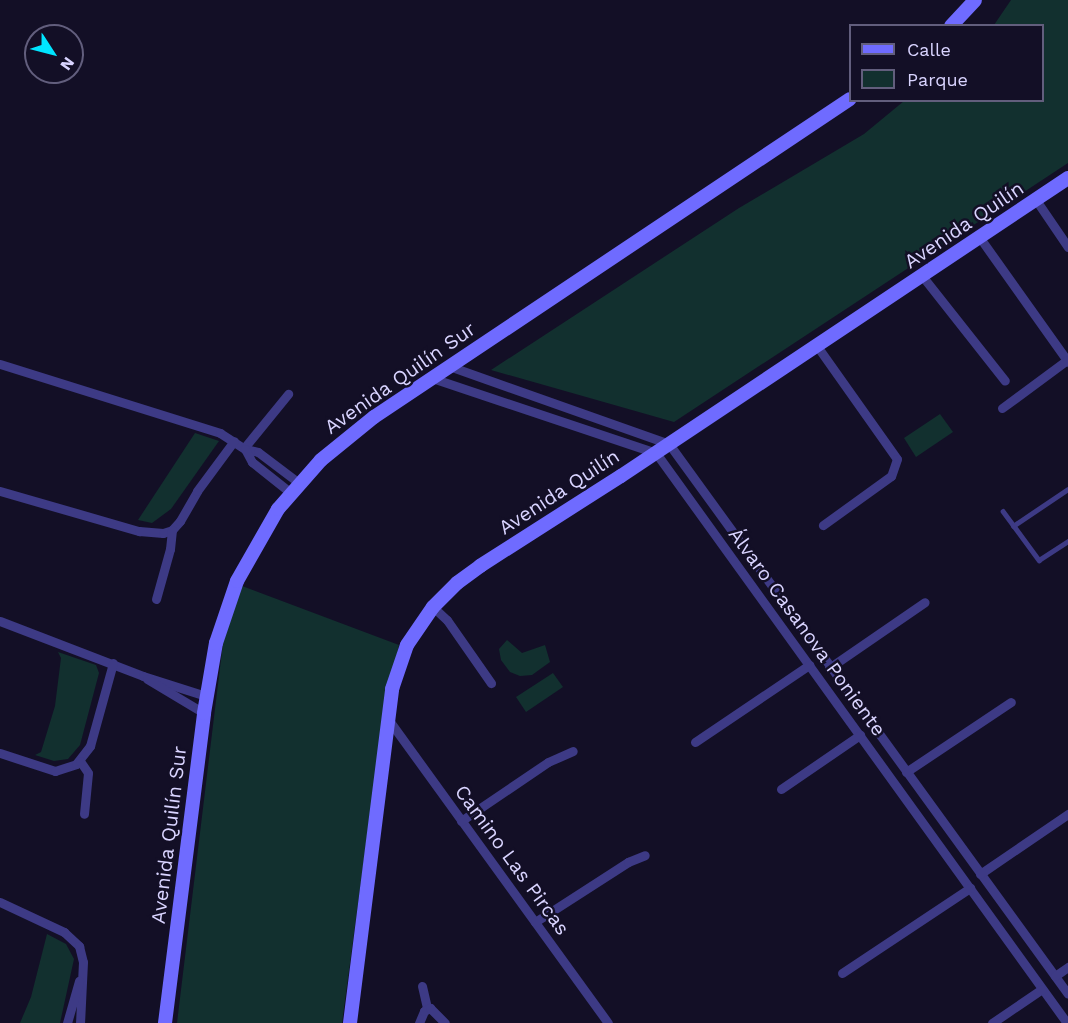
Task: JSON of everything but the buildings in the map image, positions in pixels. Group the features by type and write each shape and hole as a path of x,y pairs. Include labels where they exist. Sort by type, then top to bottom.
{"street":[{"path":"953,24 975,0"},
{"name":"Avenida Quilín Sur","path":"165,1023 206,696 216,643 237,581 263,531 295,488 347,437 449,366 849,100"},
{"name":"Avenida Quilín","path":"350,1023 387,718 402,657 433,607 480,566 923,277 1068,178"},
{"path":"1036,200 1068,248"},
{"path":"980,238 1067,361 1002,408"},
{"path":"923,277 1005,381"},
{"path":"817,346 897,459 891,476 823,525"},
{"path":"0,364 219,433 245,448 258,452 295,488"},
{"path":"449,366 669,444"},
{"path":"432,378 656,453"},
{"path":"245,448 288,393"},
{"path":"156,599 171,549 172,530 234,441"},
{"name":"Álvaro Casanova Poniente","path":"669,444 829,668 1068,994"},
{"name":"Álvaro Casanova Poniente","path":"656,453 1067,1023"},
{"path":"0,491 139,531 163,533 172,530"},
{"path":"829,668 925,602"},
{"path":"433,607 447,620 491,683"},
{"path":"0,621 143,676 206,696"},
{"path":"0,753 55,771 64,770 80,761 90,746 114,663"},
{"path":"694,742 809,666"},
{"path":"143,676 204,713"},
{"path":"906,772 1011,702"},
{"name":"Camino Las Pircas","path":"387,718 608,1023"},
{"path":"781,789 860,735"},
{"path":"870,750 883,740"},
{"path":"460,821 556,757 573,751"},
{"path":"80,761 88,773 84,814"},
{"path":"980,874 1068,814"},
{"path":"535,922 635,858 645,855"},
{"path":"842,973 970,888"},
{"path":"0,902 64,932 75,940 82,957 80,1023"},
{"path":"1055,976 1068,967"},
{"path":"66,1023 82,974"},
{"path":"419,1023 427,1008 422,986"},
{"path":"992,1023 1042,989"},
{"path":"427,1008 435,1011 445,1023"}],"lane":[{"path":"1013,526 1068,489"},
{"path":"1003,511 1039,560 1068,541"}],"green space":[{"path":"1011,0 1068,0 1068,163 674,422 491,370 739,208 864,134 903,102 1044,102 1044,24 995,24"},
{"path":"940,414 953,432 916,457 904,438"},
{"path":"195,433 219,441 171,509 152,523 138,520"},
{"path":"234,583 399,645 384,709 342,1023 177,1023 226,618"},
{"path":"507,640 522,653 545,645 550,662 532,675 520,676 510,672 501,660 499,649"},
{"path":"58,652 96,665 99,673 80,745 68,759 54,761 35,755 41,752 55,706 61,658"},
{"path":"553,673 563,687 526,712 516,697"},
{"path":"47,934 66,944 74,959 60,1023 20,1023 31,997"}]}
